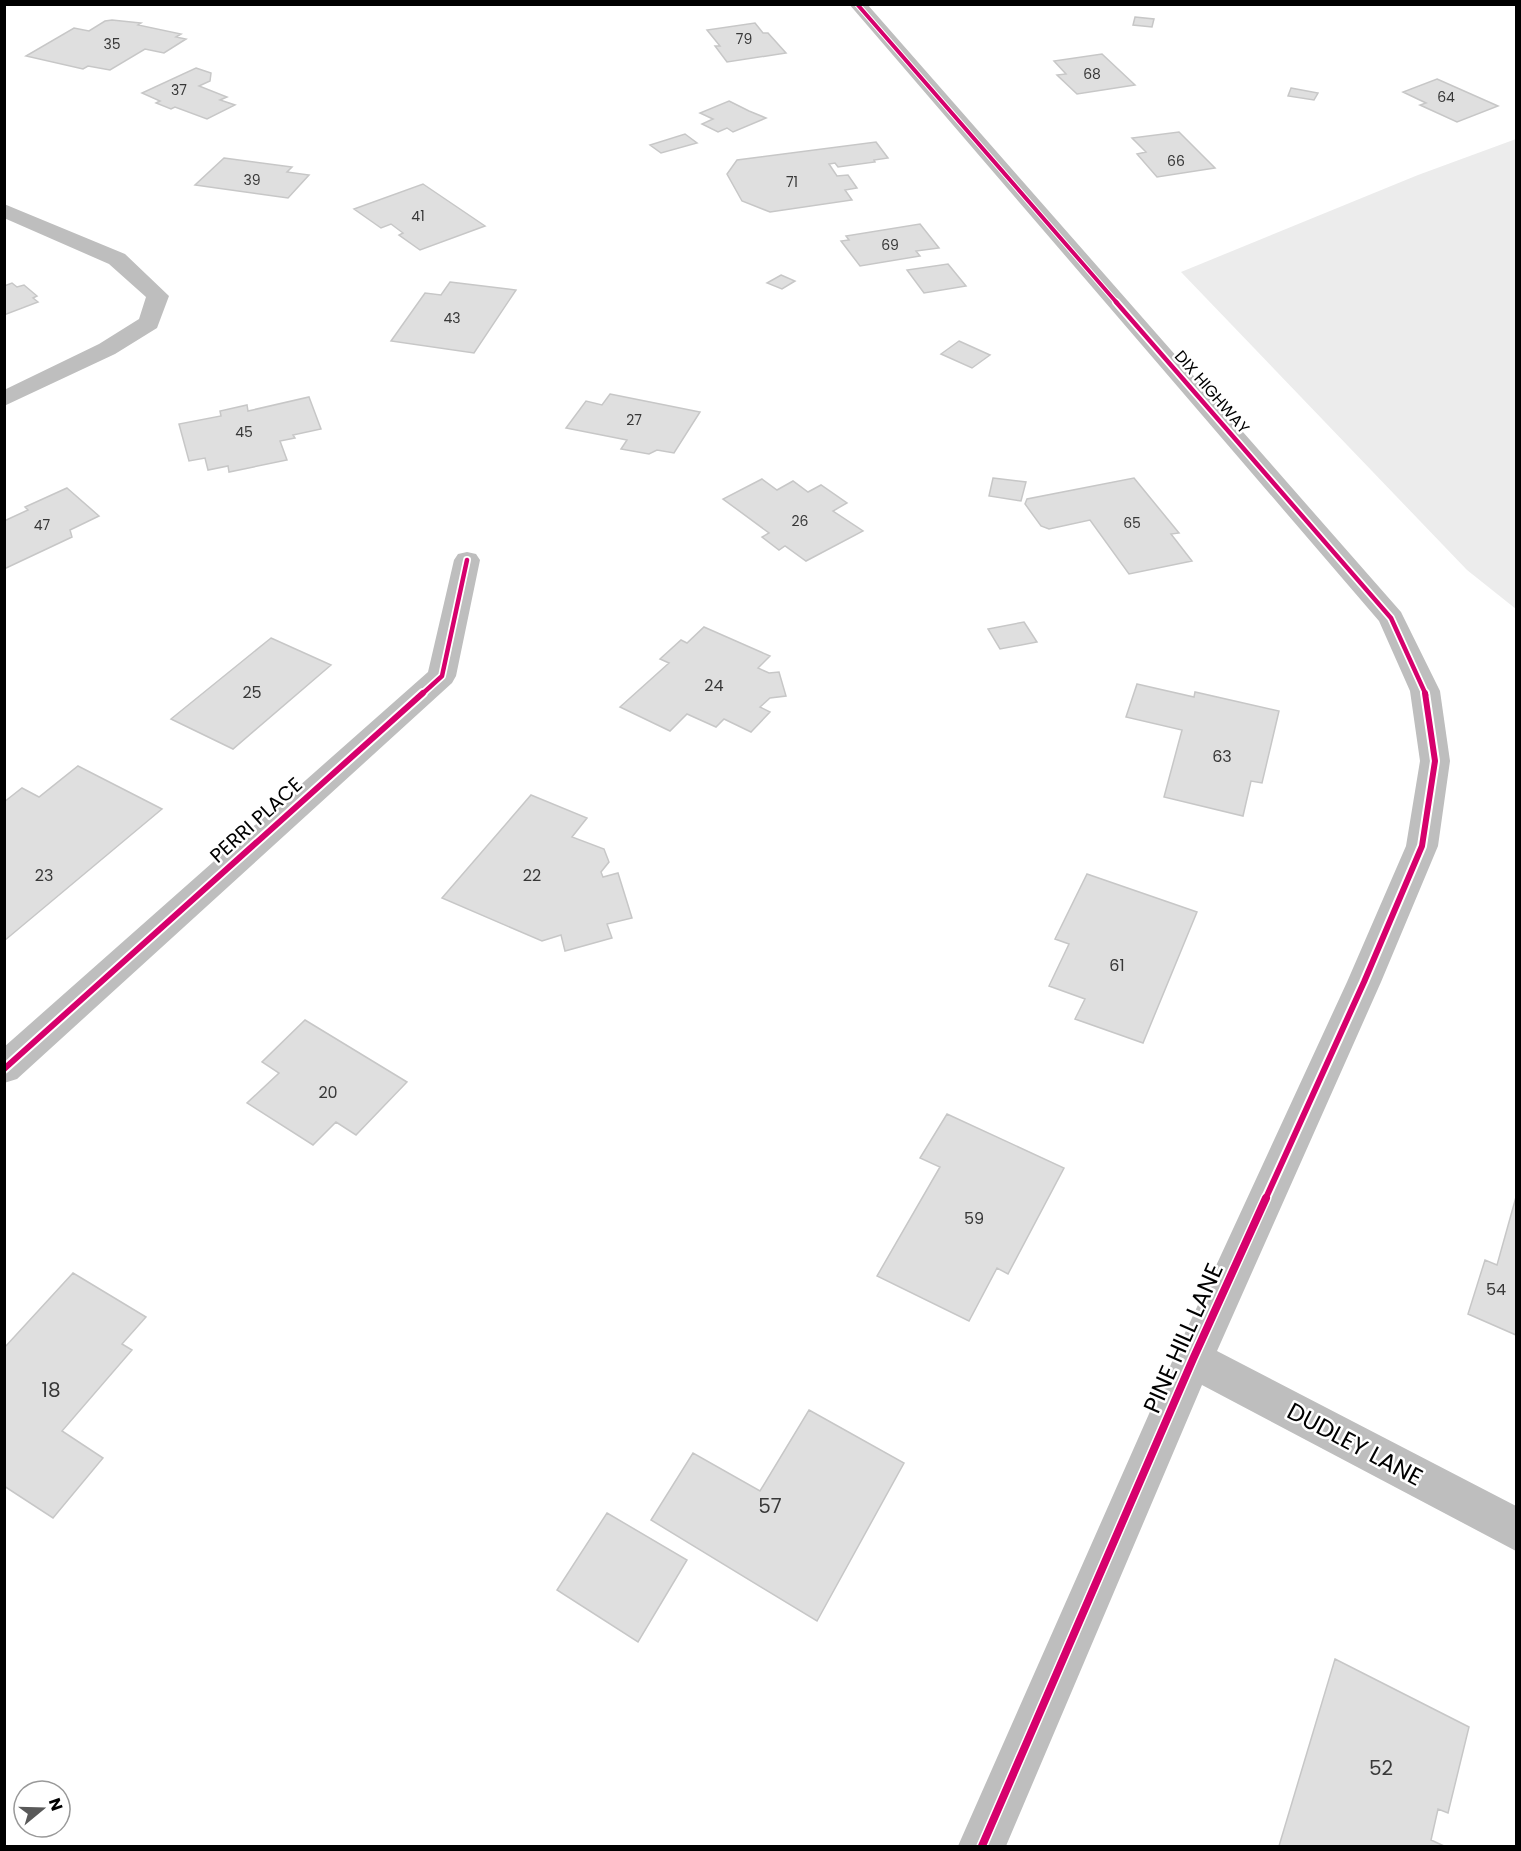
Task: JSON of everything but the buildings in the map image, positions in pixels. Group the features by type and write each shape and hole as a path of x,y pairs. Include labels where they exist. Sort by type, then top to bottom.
{"street":[{"name":"DIX HIGHWAY","path":"857,4 1391,618 1425,691 1435,761 1422,846"},
{"path":"4,210 117,259 158,296 149,322 107,349 4,399"},
{"name":"PERRI PLACE","path":"4,1069 442,676 467,560"},
{"name":"PINE HILL LANE","path":"982,1846 1193,1359 1364,982 1422,846"},
{"name":"DUDLEY LANE","path":"1193,1359 1516,1529"}],"shaded area":[{"path":"1516,139 1516,609 1467,570 1181,272 1418,175"}],"cycle path":[{"path":"857,4 1391,618 1425,691 1435,761 1422,846 1364,982 1193,1359 982,1846"},
{"path":"4,1069 442,676 467,560"}]}
